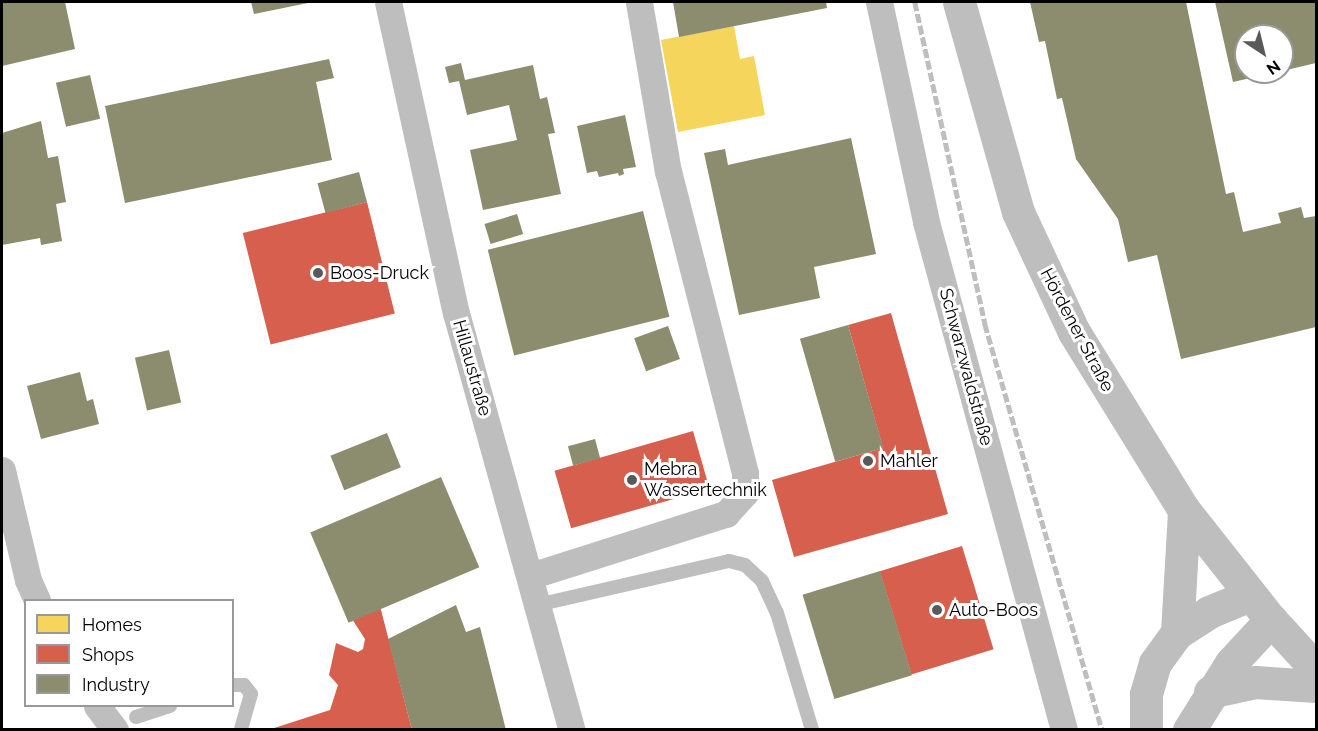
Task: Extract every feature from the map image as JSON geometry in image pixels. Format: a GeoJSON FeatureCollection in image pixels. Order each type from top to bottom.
{"type":"FeatureCollection","features":[{"type":"Feature","properties":{"kind":"main road","name":"Hördener Straße"},"geometry":{"type":"LineString","coordinates":[[959,2],[1018,212],[1074,332],[1184,510],[1250,595],[1317,669]]}},
{"type":"Feature","properties":{"kind":"main road"},"geometry":{"type":"LineString","coordinates":[[1177,633],[1184,510]]}},
{"type":"Feature","properties":{"kind":"main road"},"geometry":{"type":"LineString","coordinates":[[1146,729],[1146,694],[1155,663],[1177,633],[1209,612],[1250,595]]}},
{"type":"Feature","properties":{"kind":"main road"},"geometry":{"type":"LineString","coordinates":[[1189,729],[1210,692],[1231,663],[1271,620]]}},
{"type":"Feature","properties":{"kind":"main road"},"geometry":{"type":"LineString","coordinates":[[1210,692],[1255,682],[1317,686]]}},
{"type":"Feature","properties":{"kind":"street","name":"Hillaustraße"},"geometry":{"type":"LineString","coordinates":[[388,2],[456,313],[572,729]]}},
{"type":"Feature","properties":{"kind":"street"},"geometry":{"type":"LineString","coordinates":[[530,576],[726,514],[745,493],[745,473],[668,172],[639,2]]}},
{"type":"Feature","properties":{"kind":"street","name":"Schwarzwaldstraße"},"geometry":{"type":"LineString","coordinates":[[879,2],[926,222],[1064,729]]}},
{"type":"Feature","properties":{"kind":"street"},"geometry":{"type":"LineString","coordinates":[[2,470],[28,580],[37,599]]}},
{"type":"Feature","properties":{"kind":"street"},"geometry":{"type":"LineString","coordinates":[[100,707],[125,723]]}},
{"type":"Feature","properties":{"kind":"lane"},"geometry":{"type":"LineString","coordinates":[[537,605],[729,561],[745,565],[762,581],[777,614],[812,729]]}},
{"type":"Feature","properties":{"kind":"lane"},"geometry":{"type":"LineString","coordinates":[[234,686],[244,685],[250,694],[241,729]]}},
{"type":"Feature","properties":{"kind":"lane"},"geometry":{"type":"LineString","coordinates":[[125,723],[165,707]]}},
{"type":"Feature","properties":{"kind":"building: Homes"},"geometry":{"type":"Polygon","coordinates":[[[734,26],[740,59],[754,56],[765,115],[678,132],[661,40],[734,26]]]}},
{"type":"Feature","properties":{"kind":"building: Shops"},"geometry":{"type":"Polygon","coordinates":[[[367,202],[395,314],[271,345],[243,233],[367,202]]]}},
{"type":"Feature","properties":{"kind":"building: Shops"},"geometry":{"type":"Polygon","coordinates":[[[891,313],[948,514],[794,557],[772,480],[883,448],[848,325],[891,313]]]}},
{"type":"Feature","properties":{"kind":"building: Shops"},"geometry":{"type":"Polygon","coordinates":[[[693,431],[710,489],[571,528],[555,471],[693,431]]]}},
{"type":"Feature","properties":{"kind":"building: Shops"},"geometry":{"type":"Polygon","coordinates":[[[962,546],[994,649],[911,674],[880,571],[962,546]]]}},
{"type":"Feature","properties":{"kind":"building: Shops"},"geometry":{"type":"Polygon","coordinates":[[[380,606],[412,730],[268,730],[330,710],[338,685],[329,675],[336,643],[358,652],[363,649],[365,639],[352,619],[380,606]]]}},
{"type":"Feature","properties":{"kind":"building: Industry"},"geometry":{"type":"Polygon","coordinates":[[[2,2],[65,2],[75,49],[2,66],[2,2]]]}},
{"type":"Feature","properties":{"kind":"building: Industry"},"geometry":{"type":"Polygon","coordinates":[[[251,2],[308,2],[308,3],[254,14],[251,2]]]}},
{"type":"Feature","properties":{"kind":"building: Industry"},"geometry":{"type":"Polygon","coordinates":[[[673,2],[826,2],[827,8],[679,37],[673,2]]]}},
{"type":"Feature","properties":{"kind":"building: Industry"},"geometry":{"type":"Polygon","coordinates":[[[1030,2],[1186,2],[1226,194],[1234,192],[1243,232],[1281,223],[1278,213],[1301,207],[1304,218],[1316,216],[1316,327],[1181,359],[1157,255],[1128,262],[1118,219],[1076,159],[1062,98],[1057,99],[1045,41],[1039,42],[1030,2]]]}},
{"type":"Feature","properties":{"kind":"building: Industry"},"geometry":{"type":"Polygon","coordinates":[[[1215,2],[1316,2],[1316,63],[1294,68],[1294,24],[1234,24],[1233,82],[1215,2]]]}},
{"type":"Feature","properties":{"kind":"building: Industry"},"geometry":{"type":"Polygon","coordinates":[[[329,59],[334,78],[316,82],[332,160],[125,203],[105,106],[329,59]]]}},
{"type":"Feature","properties":{"kind":"building: Industry"},"geometry":{"type":"Polygon","coordinates":[[[461,63],[465,80],[533,65],[540,99],[547,97],[555,133],[548,134],[561,194],[483,210],[470,150],[517,140],[509,105],[467,115],[459,81],[449,83],[445,67],[461,63]]]}},
{"type":"Feature","properties":{"kind":"building: Industry"},"geometry":{"type":"Polygon","coordinates":[[[90,75],[100,119],[66,127],[56,83],[90,75]]]}},
{"type":"Feature","properties":{"kind":"building: Industry"},"geometry":{"type":"Polygon","coordinates":[[[625,115],[636,167],[623,169],[624,174],[619,176],[618,173],[599,177],[597,171],[587,173],[577,126],[625,115]]]}},
{"type":"Feature","properties":{"kind":"building: Industry"},"geometry":{"type":"Polygon","coordinates":[[[41,121],[48,158],[58,156],[66,202],[56,204],[62,241],[41,245],[40,238],[2,245],[2,133],[41,121]]]}},
{"type":"Feature","properties":{"kind":"building: Industry"},"geometry":{"type":"Polygon","coordinates":[[[851,138],[876,254],[814,267],[820,298],[739,315],[704,153],[725,149],[728,165],[851,138]]]}},
{"type":"Feature","properties":{"kind":"building: Industry"},"geometry":{"type":"Polygon","coordinates":[[[359,172],[367,202],[325,213],[317,183],[359,172]]]}},
{"type":"Feature","properties":{"kind":"building: Industry"},"geometry":{"type":"Polygon","coordinates":[[[643,211],[669,317],[514,355],[488,250],[643,211]]]}},
{"type":"Feature","properties":{"kind":"building: Industry"},"geometry":{"type":"Polygon","coordinates":[[[517,214],[523,234],[491,244],[484,224],[517,214]]]}},
{"type":"Feature","properties":{"kind":"building: Industry"},"geometry":{"type":"Polygon","coordinates":[[[848,325],[883,448],[835,462],[800,339],[848,325]]]}},
{"type":"Feature","properties":{"kind":"building: Industry"},"geometry":{"type":"Polygon","coordinates":[[[668,326],[680,359],[646,371],[634,338],[668,326]]]}},
{"type":"Feature","properties":{"kind":"building: Industry"},"geometry":{"type":"Polygon","coordinates":[[[169,350],[181,403],[147,410],[135,358],[169,350]]]}},
{"type":"Feature","properties":{"kind":"building: Industry"},"geometry":{"type":"Polygon","coordinates":[[[80,372],[87,401],[93,399],[99,424],[41,439],[27,386],[80,372]]]}},
{"type":"Feature","properties":{"kind":"building: Industry"},"geometry":{"type":"Polygon","coordinates":[[[387,433],[401,467],[344,490],[330,456],[387,433]]]}},
{"type":"Feature","properties":{"kind":"building: Industry"},"geometry":{"type":"Polygon","coordinates":[[[595,439],[600,458],[573,466],[568,446],[595,439]]]}},
{"type":"Feature","properties":{"kind":"building: Industry"},"geometry":{"type":"Polygon","coordinates":[[[441,477],[479,567],[349,623],[310,532],[441,477]]]}},
{"type":"Feature","properties":{"kind":"building: Industry"},"geometry":{"type":"Polygon","coordinates":[[[880,571],[912,675],[834,699],[803,595],[880,571]]]}},
{"type":"Feature","properties":{"kind":"building: Industry"},"geometry":{"type":"Polygon","coordinates":[[[456,605],[466,632],[480,627],[506,730],[412,730],[388,639],[456,605]]]}},
{"type":"Feature","properties":{"kind":"railway"},"geometry":{"type":"LineString","coordinates":[[915,2],[985,324],[1102,730]]}},
{"type":"Feature","properties":{"kind":"place","name":"Boos-Druck"},"geometry":{"type":"Point","coordinates":[318,273]}},
{"type":"Feature","properties":{"kind":"place","name":"Mahler"},"geometry":{"type":"Point","coordinates":[868,461]}},
{"type":"Feature","properties":{"kind":"place","name":"Mebra Wassertechnik"},"geometry":{"type":"Point","coordinates":[632,480]}},
{"type":"Feature","properties":{"kind":"place","name":"Auto-Boos"},"geometry":{"type":"Point","coordinates":[937,610]}}]}
